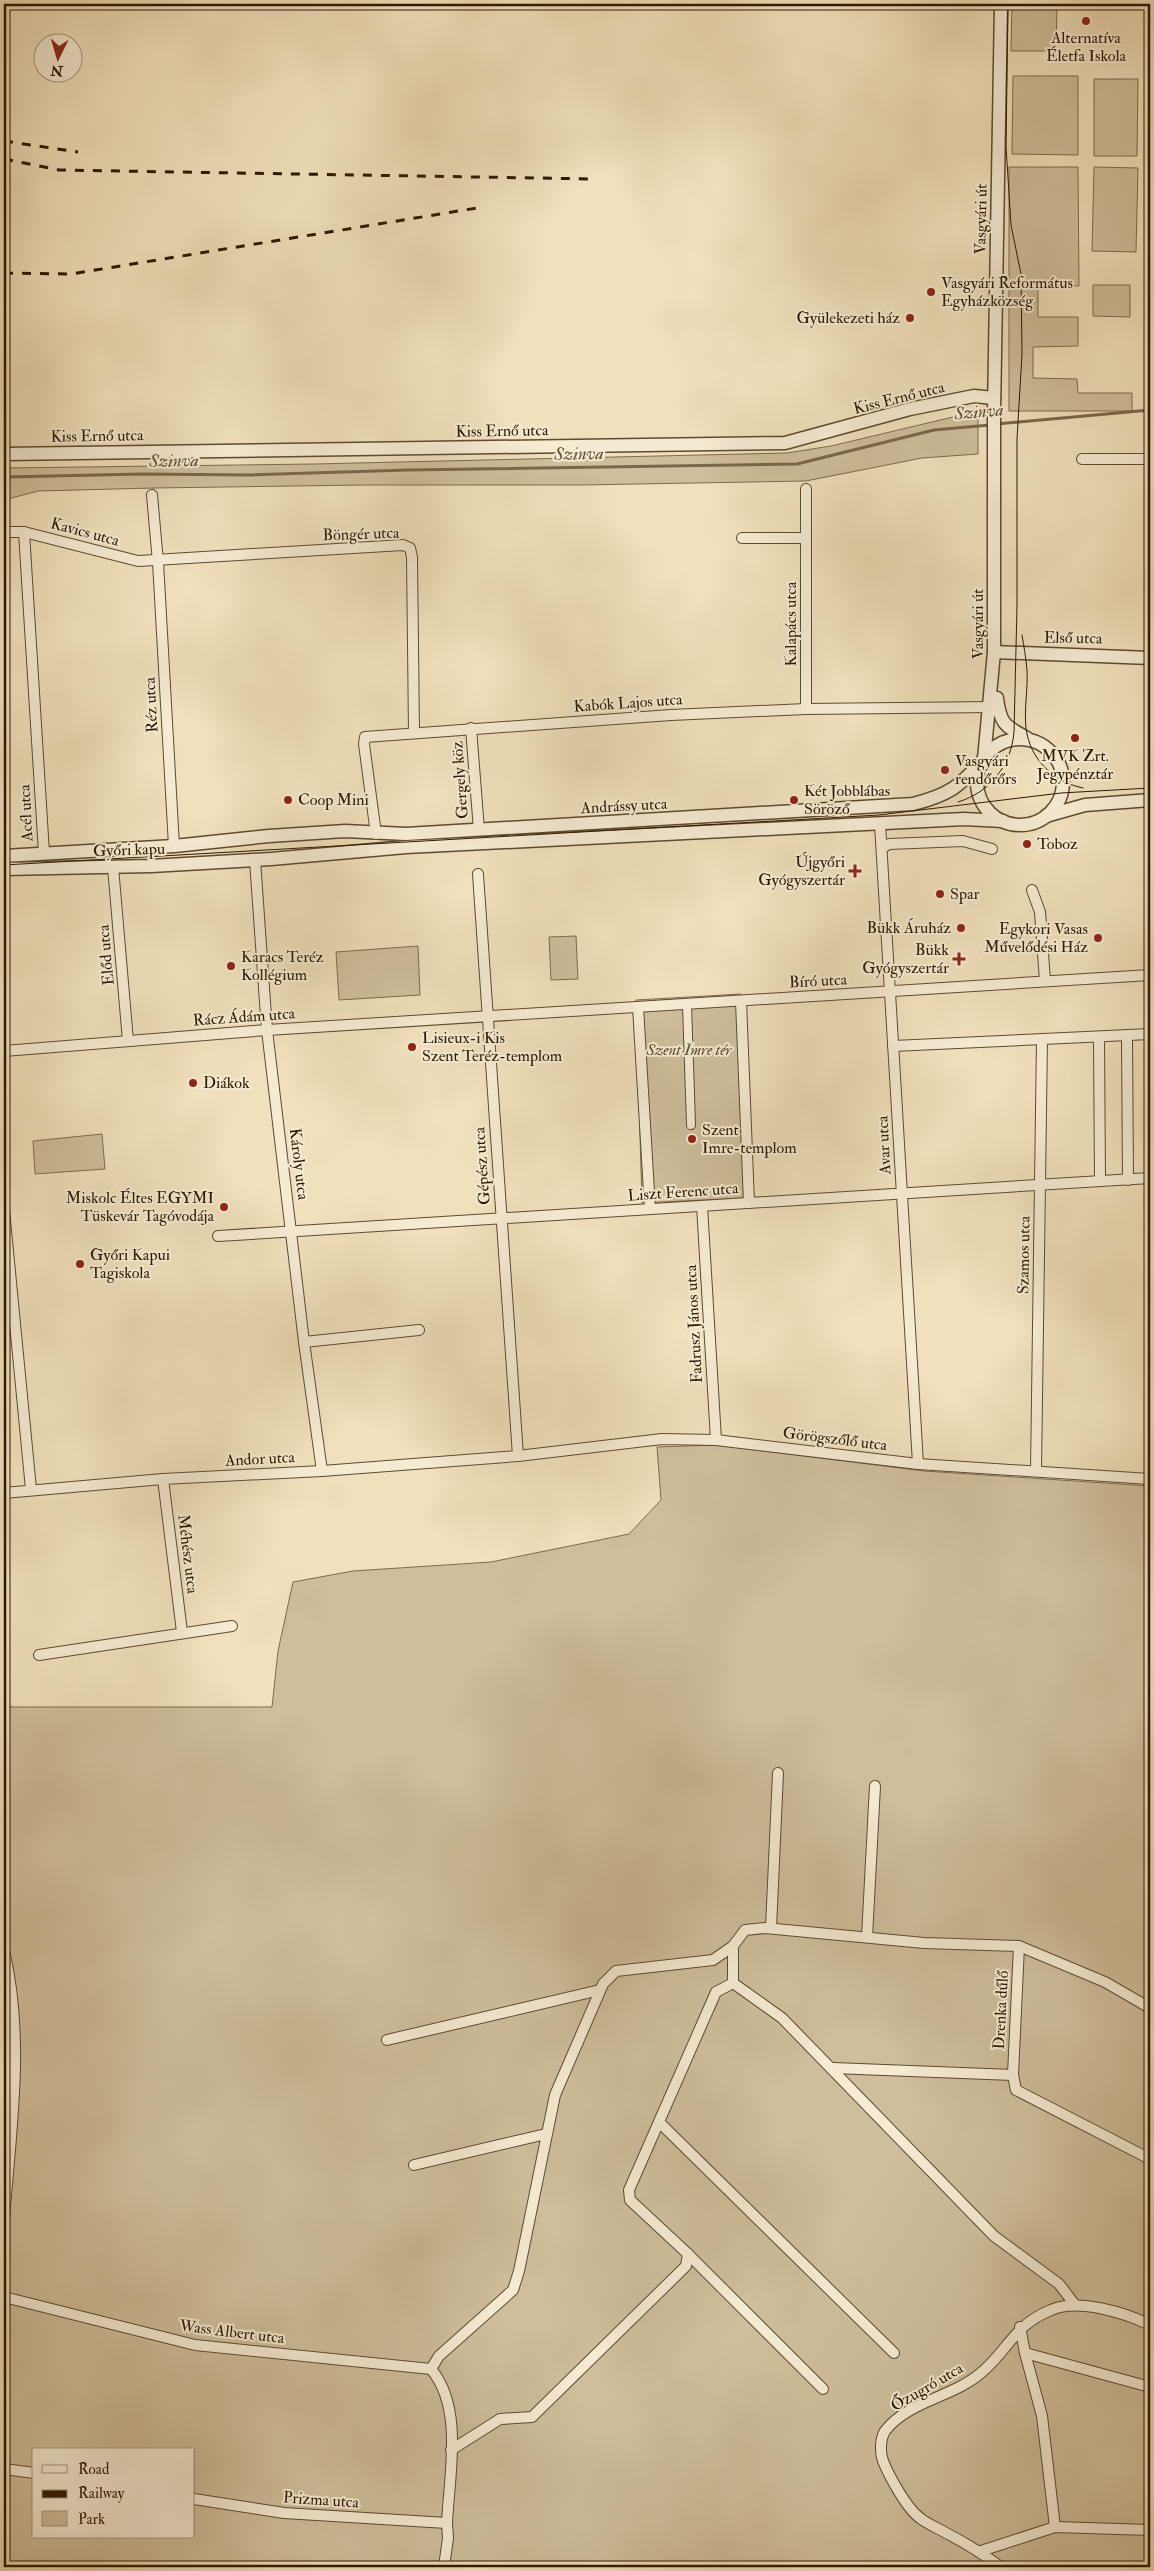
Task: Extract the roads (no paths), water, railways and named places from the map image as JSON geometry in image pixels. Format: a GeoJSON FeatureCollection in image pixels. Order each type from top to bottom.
{"type":"FeatureCollection","features":[{"type":"Feature","properties":{"kind":"street","name":"Vasgyári út"},"geometry":{"type":"LineString","coordinates":[[984,759],[994,675],[994,398],[1001,4]]}},
{"type":"Feature","properties":{"kind":"street","name":"Kiss Ernő utca"},"geometry":{"type":"LineString","coordinates":[[4,454],[785,443],[910,409],[974,396],[994,398]]}},
{"type":"Feature","properties":{"kind":"street"},"geometry":{"type":"LineString","coordinates":[[1082,459],[1150,459]]}},
{"type":"Feature","properties":{"kind":"street","name":"Kalapács utca"},"geometry":{"type":"LineString","coordinates":[[806,489],[806,709]]}},
{"type":"Feature","properties":{"kind":"street","name":"Réz utca"},"geometry":{"type":"LineString","coordinates":[[152,495],[158,562],[174,846]]}},
{"type":"Feature","properties":{"kind":"street","name":"Kavics utca"},"geometry":{"type":"LineString","coordinates":[[4,532],[24,532],[138,562],[158,562]]}},
{"type":"Feature","properties":{"kind":"street","name":"Acél utca"},"geometry":{"type":"LineString","coordinates":[[24,532],[44,853]]}},
{"type":"Feature","properties":{"kind":"street"},"geometry":{"type":"LineString","coordinates":[[742,538],[806,538]]}},
{"type":"Feature","properties":{"kind":"street","name":"Böngér utca"},"geometry":{"type":"LineString","coordinates":[[158,562],[403,545],[410,548],[414,733]]}},
{"type":"Feature","properties":{"kind":"street","name":"Első utca"},"geometry":{"type":"LineString","coordinates":[[994,652],[1150,658]]}},
{"type":"Feature","properties":{"kind":"street","name":"Vasgyári út"},"geometry":{"type":"LineString","coordinates":[[994,675],[1001,720],[1012,731],[1036,742]]}},
{"type":"Feature","properties":{"kind":"street","name":"Kabók Lajos utca"},"geometry":{"type":"LineString","coordinates":[[376,834],[364,744],[365,737],[471,728],[806,709],[991,706]]}},
{"type":"Feature","properties":{"kind":"street","name":"Gergely köz"},"geometry":{"type":"LineString","coordinates":[[471,728],[479,830]]}},
{"type":"Feature","properties":{"kind":"street"},"geometry":{"type":"LineString","coordinates":[[1046,816],[1055,808],[1062,793],[1063,775],[1055,757],[1048,749],[1036,742],[1022,739],[1006,742],[990,751],[984,759],[978,776],[979,793],[992,814],[1003,821],[1026,824],[1085,805],[1150,800]]}},
{"type":"Feature","properties":{"kind":"street","name":"Andrássy utca"},"geometry":{"type":"LineString","coordinates":[[250,838],[344,831],[376,834],[479,830],[913,804],[940,797],[956,787],[984,759]]}},
{"type":"Feature","properties":{"kind":"street","name":"Andrássy utca"},"geometry":{"type":"LineString","coordinates":[[255,860],[406,847],[881,827],[964,819],[1003,821]]}},
{"type":"Feature","properties":{"kind":"street","name":"Avar utca"},"geometry":{"type":"LineString","coordinates":[[881,827],[918,1464]]}},
{"type":"Feature","properties":{"kind":"street","name":"Győri kapu"},"geometry":{"type":"LineString","coordinates":[[4,856],[174,846],[250,838]]}},
{"type":"Feature","properties":{"kind":"street"},"geometry":{"type":"LineString","coordinates":[[882,848],[889,844],[963,841],[992,849]]}},
{"type":"Feature","properties":{"kind":"street","name":"Győri kapu"},"geometry":{"type":"LineString","coordinates":[[4,869],[255,860]]}},
{"type":"Feature","properties":{"kind":"street","name":"Károly utca"},"geometry":{"type":"LineString","coordinates":[[255,860],[268,1030],[293,1232],[304,1342],[322,1471]]}},
{"type":"Feature","properties":{"kind":"street","name":"Előd utca"},"geometry":{"type":"LineString","coordinates":[[113,866],[128,1041]]}},
{"type":"Feature","properties":{"kind":"street","name":"Gépész utca"},"geometry":{"type":"LineString","coordinates":[[478,874],[500,1219],[518,1456]]}},
{"type":"Feature","properties":{"kind":"street"},"geometry":{"type":"LineString","coordinates":[[1032,890],[1040,912],[1045,981]]}},
{"type":"Feature","properties":{"kind":"street","name":"Bíró utca"},"geometry":{"type":"LineString","coordinates":[[488,1016],[1150,976]]}},
{"type":"Feature","properties":{"kind":"street"},"geometry":{"type":"LineString","coordinates":[[741,1001],[749,1203]]}},
{"type":"Feature","properties":{"kind":"street"},"geometry":{"type":"LineString","coordinates":[[687,1004],[691,1125]]}},
{"type":"Feature","properties":{"kind":"street"},"geometry":{"type":"LineString","coordinates":[[638,1007],[650,1209]]}},
{"type":"Feature","properties":{"kind":"street","name":"Rácz Ádám utca"},"geometry":{"type":"LineString","coordinates":[[4,1051],[268,1030],[488,1016]]}},
{"type":"Feature","properties":{"kind":"street"},"geometry":{"type":"LineString","coordinates":[[893,1046],[1150,1034]]}},
{"type":"Feature","properties":{"kind":"street"},"geometry":{"type":"LineString","coordinates":[[1127,1036],[1128,1180]]}},
{"type":"Feature","properties":{"kind":"street"},"geometry":{"type":"LineString","coordinates":[[1099,1037],[1100,1181]]}},
{"type":"Feature","properties":{"kind":"street","name":"Szamos utca"},"geometry":{"type":"LineString","coordinates":[[1036,1471],[1042,1039]]}},
{"type":"Feature","properties":{"kind":"street","name":"Liszt Ferenc utca"},"geometry":{"type":"LineString","coordinates":[[218,1236],[1150,1178]]}},
{"type":"Feature","properties":{"kind":"street","name":"Fadrusz János utca"},"geometry":{"type":"LineString","coordinates":[[702,1206],[716,1440]]}},
{"type":"Feature","properties":{"kind":"street"},"geometry":{"type":"LineString","coordinates":[[4,1210],[31,1489]]}},
{"type":"Feature","properties":{"kind":"street"},"geometry":{"type":"LineString","coordinates":[[304,1342],[419,1330]]}},
{"type":"Feature","properties":{"kind":"street","name":"Görögszőlő utca"},"geometry":{"type":"LineString","coordinates":[[518,1456],[662,1439],[716,1440],[918,1464],[1150,1478]]}},
{"type":"Feature","properties":{"kind":"street","name":"Andor utca"},"geometry":{"type":"LineString","coordinates":[[4,1493],[31,1489],[163,1479],[322,1471],[518,1456]]}},
{"type":"Feature","properties":{"kind":"street","name":"Méhész utca"},"geometry":{"type":"LineString","coordinates":[[163,1479],[182,1632]]}},
{"type":"Feature","properties":{"kind":"street"},"geometry":{"type":"LineString","coordinates":[[39,1654],[232,1626]]}},
{"type":"Feature","properties":{"kind":"street"},"geometry":{"type":"LineString","coordinates":[[771,1928],[778,1773]]}},
{"type":"Feature","properties":{"kind":"street"},"geometry":{"type":"LineString","coordinates":[[868,1937],[875,1786]]}},
{"type":"Feature","properties":{"kind":"street"},"geometry":{"type":"LineString","coordinates":[[444,2567],[448,2538],[446,2524],[451,2450],[451,2416],[441,2380],[431,2368],[439,2356],[512,2290],[519,2271],[555,2096],[600,1990],[603,1984],[616,1971],[713,1960],[733,1946],[745,1930],[771,1928],[924,1943],[1019,1946],[1105,1982],[1150,2008]]}},
{"type":"Feature","properties":{"kind":"street"},"geometry":{"type":"LineString","coordinates":[[733,1946],[733,1982]]}},
{"type":"Feature","properties":{"kind":"street","name":"Drenka dűlő"},"geometry":{"type":"LineString","coordinates":[[1013,2075],[1019,1946]]}},
{"type":"Feature","properties":{"kind":"street"},"geometry":{"type":"LineString","coordinates":[[4,1951],[14,2047],[7,2132],[4,2218]]}},
{"type":"Feature","properties":{"kind":"street"},"geometry":{"type":"LineString","coordinates":[[733,1982],[782,2018],[833,2068],[994,2236],[1058,2284],[1075,2305]]}},
{"type":"Feature","properties":{"kind":"street"},"geometry":{"type":"LineString","coordinates":[[733,1982],[716,1992],[629,2190],[630,2200],[688,2254],[823,2389]]}},
{"type":"Feature","properties":{"kind":"street"},"geometry":{"type":"LineString","coordinates":[[386,2040],[600,1990]]}},
{"type":"Feature","properties":{"kind":"street"},"geometry":{"type":"LineString","coordinates":[[833,2068],[1013,2075],[1016,2090],[1150,2159]]}},
{"type":"Feature","properties":{"kind":"street"},"geometry":{"type":"LineString","coordinates":[[660,2123],[894,2353]]}},
{"type":"Feature","properties":{"kind":"street"},"geometry":{"type":"LineString","coordinates":[[414,2165],[546,2134]]}},
{"type":"Feature","properties":{"kind":"street"},"geometry":{"type":"LineString","coordinates":[[451,2450],[500,2419],[532,2417],[686,2266],[688,2254]]}},
{"type":"Feature","properties":{"kind":"street","name":"Wass Albert utca"},"geometry":{"type":"LineString","coordinates":[[4,2297],[195,2345],[431,2368]]}},
{"type":"Feature","properties":{"kind":"street","name":"Őzugró utca"},"geometry":{"type":"LineString","coordinates":[[1001,2567],[981,2551],[919,2518],[907,2504],[883,2460],[881,2444],[884,2432],[906,2413],[962,2385],[982,2372],[1020,2327],[1052,2309],[1075,2305],[1130,2315],[1150,2325]]}},
{"type":"Feature","properties":{"kind":"street"},"geometry":{"type":"LineString","coordinates":[[1020,2327],[1024,2352],[1042,2416],[1055,2527]]}},
{"type":"Feature","properties":{"kind":"street"},"geometry":{"type":"LineString","coordinates":[[1024,2352],[1150,2387]]}},
{"type":"Feature","properties":{"kind":"street"},"geometry":{"type":"LineString","coordinates":[[4,2469],[32,2473]]}},
{"type":"Feature","properties":{"kind":"street","name":"Prizma utca"},"geometry":{"type":"LineString","coordinates":[[195,2498],[284,2513],[446,2524]]}},
{"type":"Feature","properties":{"kind":"street"},"geometry":{"type":"LineString","coordinates":[[981,2551],[1055,2527],[1150,2530]]}},
{"type":"Feature","properties":{"kind":"waterway","name":"Szinva"},"geometry":{"type":"LineString","coordinates":[[997,424],[1150,410]]}},
{"type":"Feature","properties":{"kind":"waterway","name":"Szinva"},"geometry":{"type":"LineString","coordinates":[[4,477],[143,474],[250,475],[408,470],[797,464],[934,430],[990,425]]}},
{"type":"Feature","properties":{"kind":"tram line"},"geometry":{"type":"LineString","coordinates":[[958,802],[980,791],[997,776],[1009,755],[1014,732],[1017,606],[1017,439],[1022,354],[1021,274],[1011,225],[1006,146],[1008,4]]}},
{"type":"Feature","properties":{"kind":"tram line"},"geometry":{"type":"LineString","coordinates":[[1022,635],[1027,670],[1025,714],[1028,740],[1038,759],[1053,775],[1062,781],[1083,788]]}},
{"type":"Feature","properties":{"kind":"tram line"},"geometry":{"type":"LineString","coordinates":[[4,865],[879,815],[1061,793],[1150,788]]}},
{"type":"Feature","properties":{"kind":"railway"},"geometry":{"type":"LineString","coordinates":[[4,141],[78,152]]}},
{"type":"Feature","properties":{"kind":"railway"},"geometry":{"type":"LineString","coordinates":[[4,159],[59,170],[595,179]]}},
{"type":"Feature","properties":{"kind":"railway"},"geometry":{"type":"LineString","coordinates":[[4,273],[71,274],[483,207]]}},
{"type":"Feature","properties":{"kind":"place","name":"Alternatíva Életfa Iskola"},"geometry":{"type":"Point","coordinates":[1086,21]}},
{"type":"Feature","properties":{"kind":"place","name":"Vasgyári Református Egyházközség"},"geometry":{"type":"Point","coordinates":[931,292]}},
{"type":"Feature","properties":{"kind":"place","name":"Gyülekezeti ház"},"geometry":{"type":"Point","coordinates":[910,318]}},
{"type":"Feature","properties":{"kind":"place","name":"MVK Zrt. Jegypénztár"},"geometry":{"type":"Point","coordinates":[1075,738]}},
{"type":"Feature","properties":{"kind":"place","name":"Vasgyári rendőrőrs"},"geometry":{"type":"Point","coordinates":[945,770]}},
{"type":"Feature","properties":{"kind":"place","name":"Coop Mini"},"geometry":{"type":"Point","coordinates":[288,800]}},
{"type":"Feature","properties":{"kind":"place","name":"Két Jobblábas Söröző"},"geometry":{"type":"Point","coordinates":[794,800]}},
{"type":"Feature","properties":{"kind":"place","name":"Toboz"},"geometry":{"type":"Point","coordinates":[1027,844]}},
{"type":"Feature","properties":{"kind":"place","name":"Újgyőri Gyógyszertár"},"geometry":{"type":"Point","coordinates":[855,871]}},
{"type":"Feature","properties":{"kind":"place","name":"Spar"},"geometry":{"type":"Point","coordinates":[940,894]}},
{"type":"Feature","properties":{"kind":"place","name":"Bükk Áruház"},"geometry":{"type":"Point","coordinates":[961,928]}},
{"type":"Feature","properties":{"kind":"place","name":"Egykori Vasas Művelődési Ház"},"geometry":{"type":"Point","coordinates":[1098,938]}},
{"type":"Feature","properties":{"kind":"place","name":"Bükk Gyógyszertár"},"geometry":{"type":"Point","coordinates":[959,959]}},
{"type":"Feature","properties":{"kind":"place","name":"Karacs Teréz Kollégium"},"geometry":{"type":"Point","coordinates":[231,966]}},
{"type":"Feature","properties":{"kind":"place","name":"Lisieux-i Kis Szent Teréz-templom"},"geometry":{"type":"Point","coordinates":[412,1047]}},
{"type":"Feature","properties":{"kind":"place","name":"Diákok"},"geometry":{"type":"Point","coordinates":[193,1083]}},
{"type":"Feature","properties":{"kind":"place","name":"Szent Imre-templom"},"geometry":{"type":"Point","coordinates":[692,1139]}},
{"type":"Feature","properties":{"kind":"place","name":"Miskolc Éltes EGYMI Tüskevár Tagóvodája"},"geometry":{"type":"Point","coordinates":[224,1207]}},
{"type":"Feature","properties":{"kind":"place","name":"Győri Kapui Tagiskola"},"geometry":{"type":"Point","coordinates":[80,1264]}},
{"type":"Feature","properties":{"kind":"park label","name":"Szent Imre tér"},"geometry":{"type":"Point","coordinates":[689,1050]}}]}
